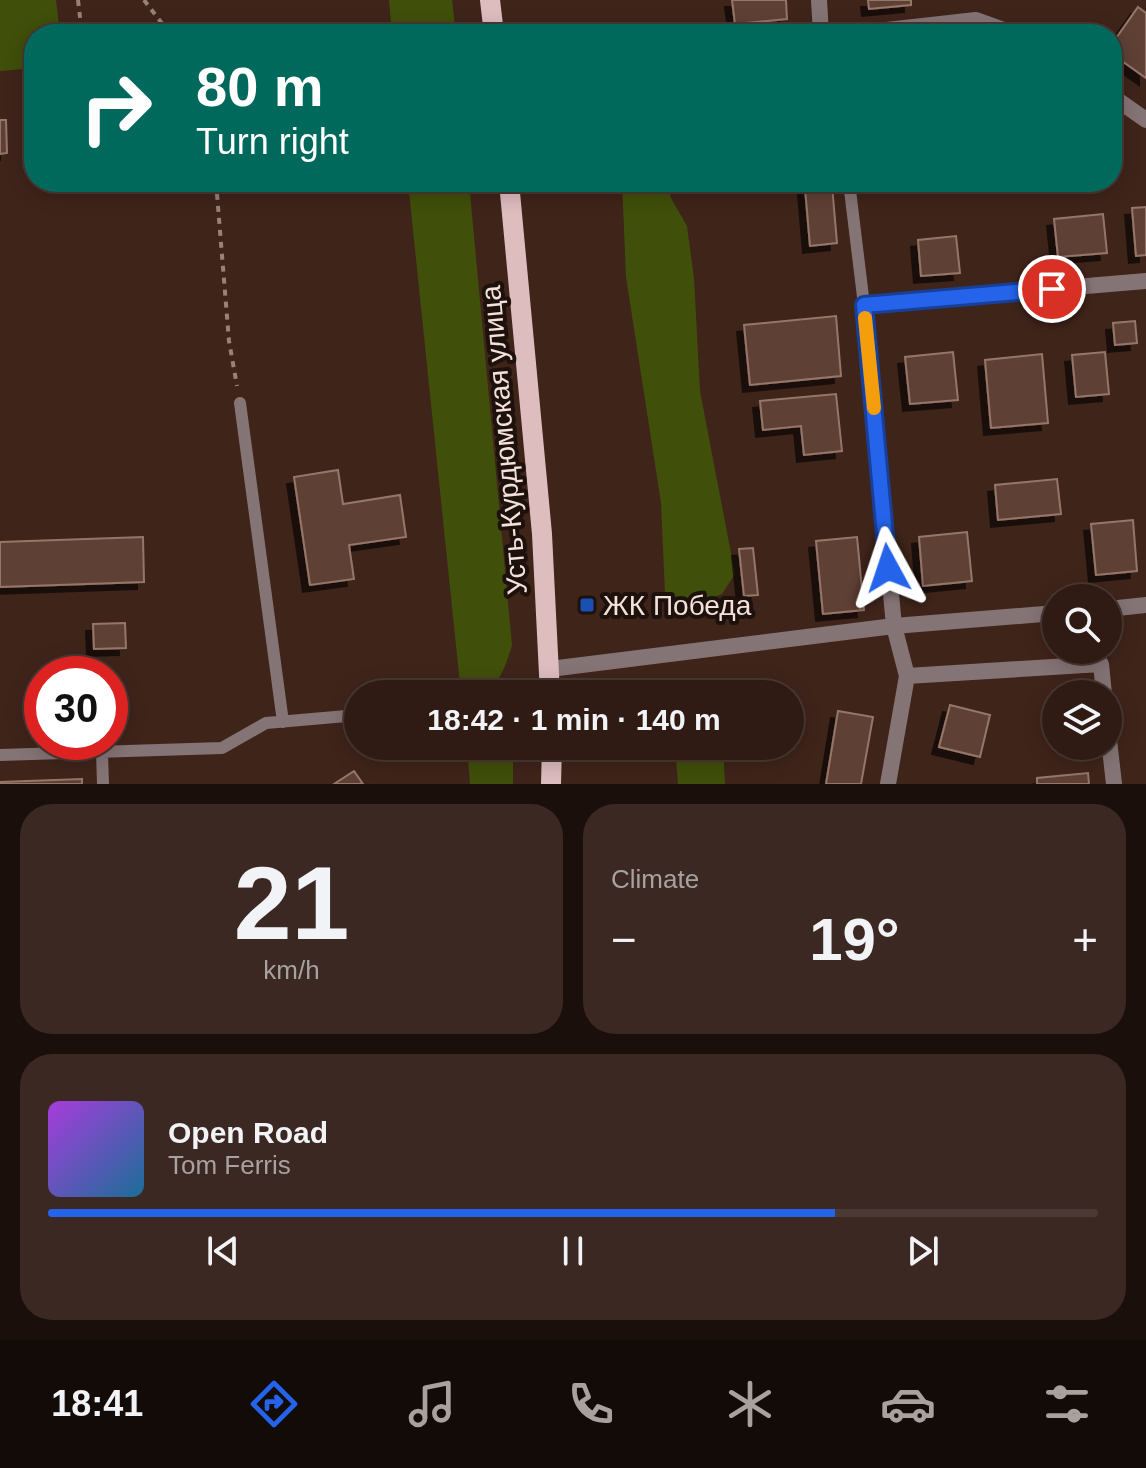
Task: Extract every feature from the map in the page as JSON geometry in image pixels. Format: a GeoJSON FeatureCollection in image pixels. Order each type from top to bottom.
{"type":"FeatureCollection","features":[{"type":"Feature","properties":{"kind":"main road"},"geometry":{"type":"LineString","coordinates":[[490,0],[493,24]]}},
{"type":"Feature","properties":{"kind":"main road","name":"Усть-Курдюмская улица"},"geometry":{"type":"LineString","coordinates":[[510,192],[542,534],[550,680]]}},
{"type":"Feature","properties":{"kind":"main road"},"geometry":{"type":"LineString","coordinates":[[551,784],[552,760]]}},
{"type":"Feature","properties":{"kind":"street"},"geometry":{"type":"LineString","coordinates":[[819,0],[820,24]]}},
{"type":"Feature","properties":{"kind":"street"},"geometry":{"type":"LineString","coordinates":[[940,24],[976,20],[987,24]]}},
{"type":"Feature","properties":{"kind":"street"},"geometry":{"type":"LineString","coordinates":[[1122,103],[1146,120]]}},
{"type":"Feature","properties":{"kind":"street"},"geometry":{"type":"LineString","coordinates":[[888,784],[907,676],[894,626],[864,305],[1146,281]]}},
{"type":"Feature","properties":{"kind":"street"},"geometry":{"type":"LineString","coordinates":[[1122,608],[1146,605]]}},
{"type":"Feature","properties":{"kind":"street"},"geometry":{"type":"LineString","coordinates":[[550,669],[894,626],[1042,614]]}},
{"type":"Feature","properties":{"kind":"street"},"geometry":{"type":"LineString","coordinates":[[907,676],[1042,663]]}},
{"type":"Feature","properties":{"kind":"street"},"geometry":{"type":"LineString","coordinates":[[1111,760],[1114,784]]}},
{"type":"Feature","properties":{"kind":"lane"},"geometry":{"type":"LineString","coordinates":[[850,192],[864,305]]}},
{"type":"Feature","properties":{"kind":"lane"},"geometry":{"type":"LineString","coordinates":[[240,403],[283,722]]}},
{"type":"Feature","properties":{"kind":"lane"},"geometry":{"type":"LineString","coordinates":[[128,751],[222,748],[266,723],[344,716]]}},
{"type":"Feature","properties":{"kind":"lane"},"geometry":{"type":"LineString","coordinates":[[0,755],[24,754]]}},
{"type":"Feature","properties":{"kind":"lane"},"geometry":{"type":"LineString","coordinates":[[102,760],[103,784]]}},
{"type":"Feature","properties":{"kind":"path"},"geometry":{"type":"LineString","coordinates":[[78,0],[81,24]]}},
{"type":"Feature","properties":{"kind":"path"},"geometry":{"type":"LineString","coordinates":[[144,0],[162,24]]}},
{"type":"Feature","properties":{"kind":"path"},"geometry":{"type":"LineString","coordinates":[[217,192],[229,341],[240,403]]}},
{"type":"Feature","properties":{"kind":"green space"},"geometry":{"type":"Polygon","coordinates":[[[0,0],[56,0],[59,24],[24,24],[24,69],[0,71],[0,0]]]}},
{"type":"Feature","properties":{"kind":"green space"},"geometry":{"type":"Polygon","coordinates":[[[389,0],[452,0],[455,24],[391,24],[389,0]]]}},
{"type":"Feature","properties":{"kind":"green space"},"geometry":{"type":"Polygon","coordinates":[[[409,192],[470,192],[512,645],[498,680],[460,680],[409,192]]]}},
{"type":"Feature","properties":{"kind":"green space"},"geometry":{"type":"Polygon","coordinates":[[[622,192],[670,192],[687,226],[694,278],[700,391],[735,574],[722,594],[685,608],[665,594],[661,503],[626,277],[622,192]]]}},
{"type":"Feature","properties":{"kind":"green space"},"geometry":{"type":"Polygon","coordinates":[[[468,760],[513,760],[513,784],[470,784],[468,760]]]}},
{"type":"Feature","properties":{"kind":"green space"},"geometry":{"type":"Polygon","coordinates":[[[676,760],[724,760],[725,784],[678,784],[676,760]]]}},
{"type":"Feature","properties":{"kind":"building"},"geometry":{"type":"Polygon","coordinates":[[[732,0],[786,0],[787,19],[735,24],[732,0]]]}},
{"type":"Feature","properties":{"kind":"building"},"geometry":{"type":"Polygon","coordinates":[[[868,0],[911,0],[911,5],[869,9],[868,0]]]}},
{"type":"Feature","properties":{"kind":"building"},"geometry":{"type":"Polygon","coordinates":[[[1138,7],[1146,13],[1146,78],[1122,61],[1122,30],[1138,7]]]}},
{"type":"Feature","properties":{"kind":"building"},"geometry":{"type":"Polygon","coordinates":[[[0,120],[6,120],[7,153],[0,154],[0,120]]]}},
{"type":"Feature","properties":{"kind":"building"},"geometry":{"type":"Polygon","coordinates":[[[805,192],[833,192],[837,243],[810,246],[805,192]]]}},
{"type":"Feature","properties":{"kind":"building"},"geometry":{"type":"Polygon","coordinates":[[[1146,207],[1146,255],[1136,256],[1132,208],[1146,207]]]}},
{"type":"Feature","properties":{"kind":"building"},"geometry":{"type":"Polygon","coordinates":[[[1103,214],[1107,253],[1058,257],[1054,219],[1103,214]]]}},
{"type":"Feature","properties":{"kind":"building"},"geometry":{"type":"Polygon","coordinates":[[[956,236],[960,273],[921,276],[918,240],[956,236]]]}},
{"type":"Feature","properties":{"kind":"building"},"geometry":{"type":"Polygon","coordinates":[[[836,316],[841,376],[750,385],[744,325],[836,316]]]}},
{"type":"Feature","properties":{"kind":"building"},"geometry":{"type":"Polygon","coordinates":[[[1135,321],[1137,343],[1115,345],[1113,323],[1135,321]]]}},
{"type":"Feature","properties":{"kind":"building"},"geometry":{"type":"Polygon","coordinates":[[[953,352],[958,400],[910,404],[905,357],[953,352]]]}},
{"type":"Feature","properties":{"kind":"building"},"geometry":{"type":"Polygon","coordinates":[[[1105,352],[1109,394],[1076,397],[1072,355],[1105,352]]]}},
{"type":"Feature","properties":{"kind":"building"},"geometry":{"type":"Polygon","coordinates":[[[1042,354],[1048,423],[991,428],[985,360],[1042,354]]]}},
{"type":"Feature","properties":{"kind":"building"},"geometry":{"type":"Polygon","coordinates":[[[836,394],[842,451],[804,455],[801,426],[763,430],[760,401],[836,394]]]}},
{"type":"Feature","properties":{"kind":"building"},"geometry":{"type":"Polygon","coordinates":[[[338,470],[343,504],[400,495],[406,537],[349,545],[354,579],[310,585],[294,477],[338,470]]]}},
{"type":"Feature","properties":{"kind":"building"},"geometry":{"type":"Polygon","coordinates":[[[1057,479],[1061,514],[998,520],[995,485],[1057,479]]]}},
{"type":"Feature","properties":{"kind":"building"},"geometry":{"type":"Polygon","coordinates":[[[1133,520],[1137,571],[1096,575],[1091,524],[1133,520]]]}},
{"type":"Feature","properties":{"kind":"building"},"geometry":{"type":"Polygon","coordinates":[[[967,532],[972,581],[923,586],[919,537],[967,532]]]}},
{"type":"Feature","properties":{"kind":"building"},"geometry":{"type":"Polygon","coordinates":[[[143,537],[144,582],[0,587],[0,542],[143,537]]]}},
{"type":"Feature","properties":{"kind":"building"},"geometry":{"type":"Polygon","coordinates":[[[857,537],[864,610],[823,614],[816,541],[857,537]]]}},
{"type":"Feature","properties":{"kind":"building"},"geometry":{"type":"Polygon","coordinates":[[[753,548],[758,595],[744,596],[739,549],[753,548]]]}},
{"type":"Feature","properties":{"kind":"building"},"geometry":{"type":"Polygon","coordinates":[[[125,623],[126,648],[94,649],[93,624],[125,623]]]}},
{"type":"Feature","properties":{"kind":"building"},"geometry":{"type":"Polygon","coordinates":[[[950,705],[990,715],[980,757],[939,747],[950,705]]]}},
{"type":"Feature","properties":{"kind":"building"},"geometry":{"type":"Polygon","coordinates":[[[838,711],[873,717],[861,784],[826,784],[838,711]]]}},
{"type":"Feature","properties":{"kind":"building"},"geometry":{"type":"Polygon","coordinates":[[[354,771],[363,784],[334,784],[354,771]]]}},
{"type":"Feature","properties":{"kind":"building"},"geometry":{"type":"Polygon","coordinates":[[[1088,773],[1089,784],[1037,784],[1037,778],[1088,773]]]}},
{"type":"Feature","properties":{"kind":"building"},"geometry":{"type":"Polygon","coordinates":[[[82,779],[82,784],[0,784],[0,782],[82,779]]]}},
{"type":"Feature","properties":{"kind":"slow traffic"},"geometry":{"type":"LineString","coordinates":[[865,318],[874,408]]}},
{"type":"Feature","properties":{"kind":"place","name":"ЖК Победа"},"geometry":{"type":"Point","coordinates":[587,605]}},
{"type":"Feature","properties":{"kind":"route"},"geometry":{"type":"LineString","coordinates":[[888,568],[864,305],[1052,289]]}}]}
